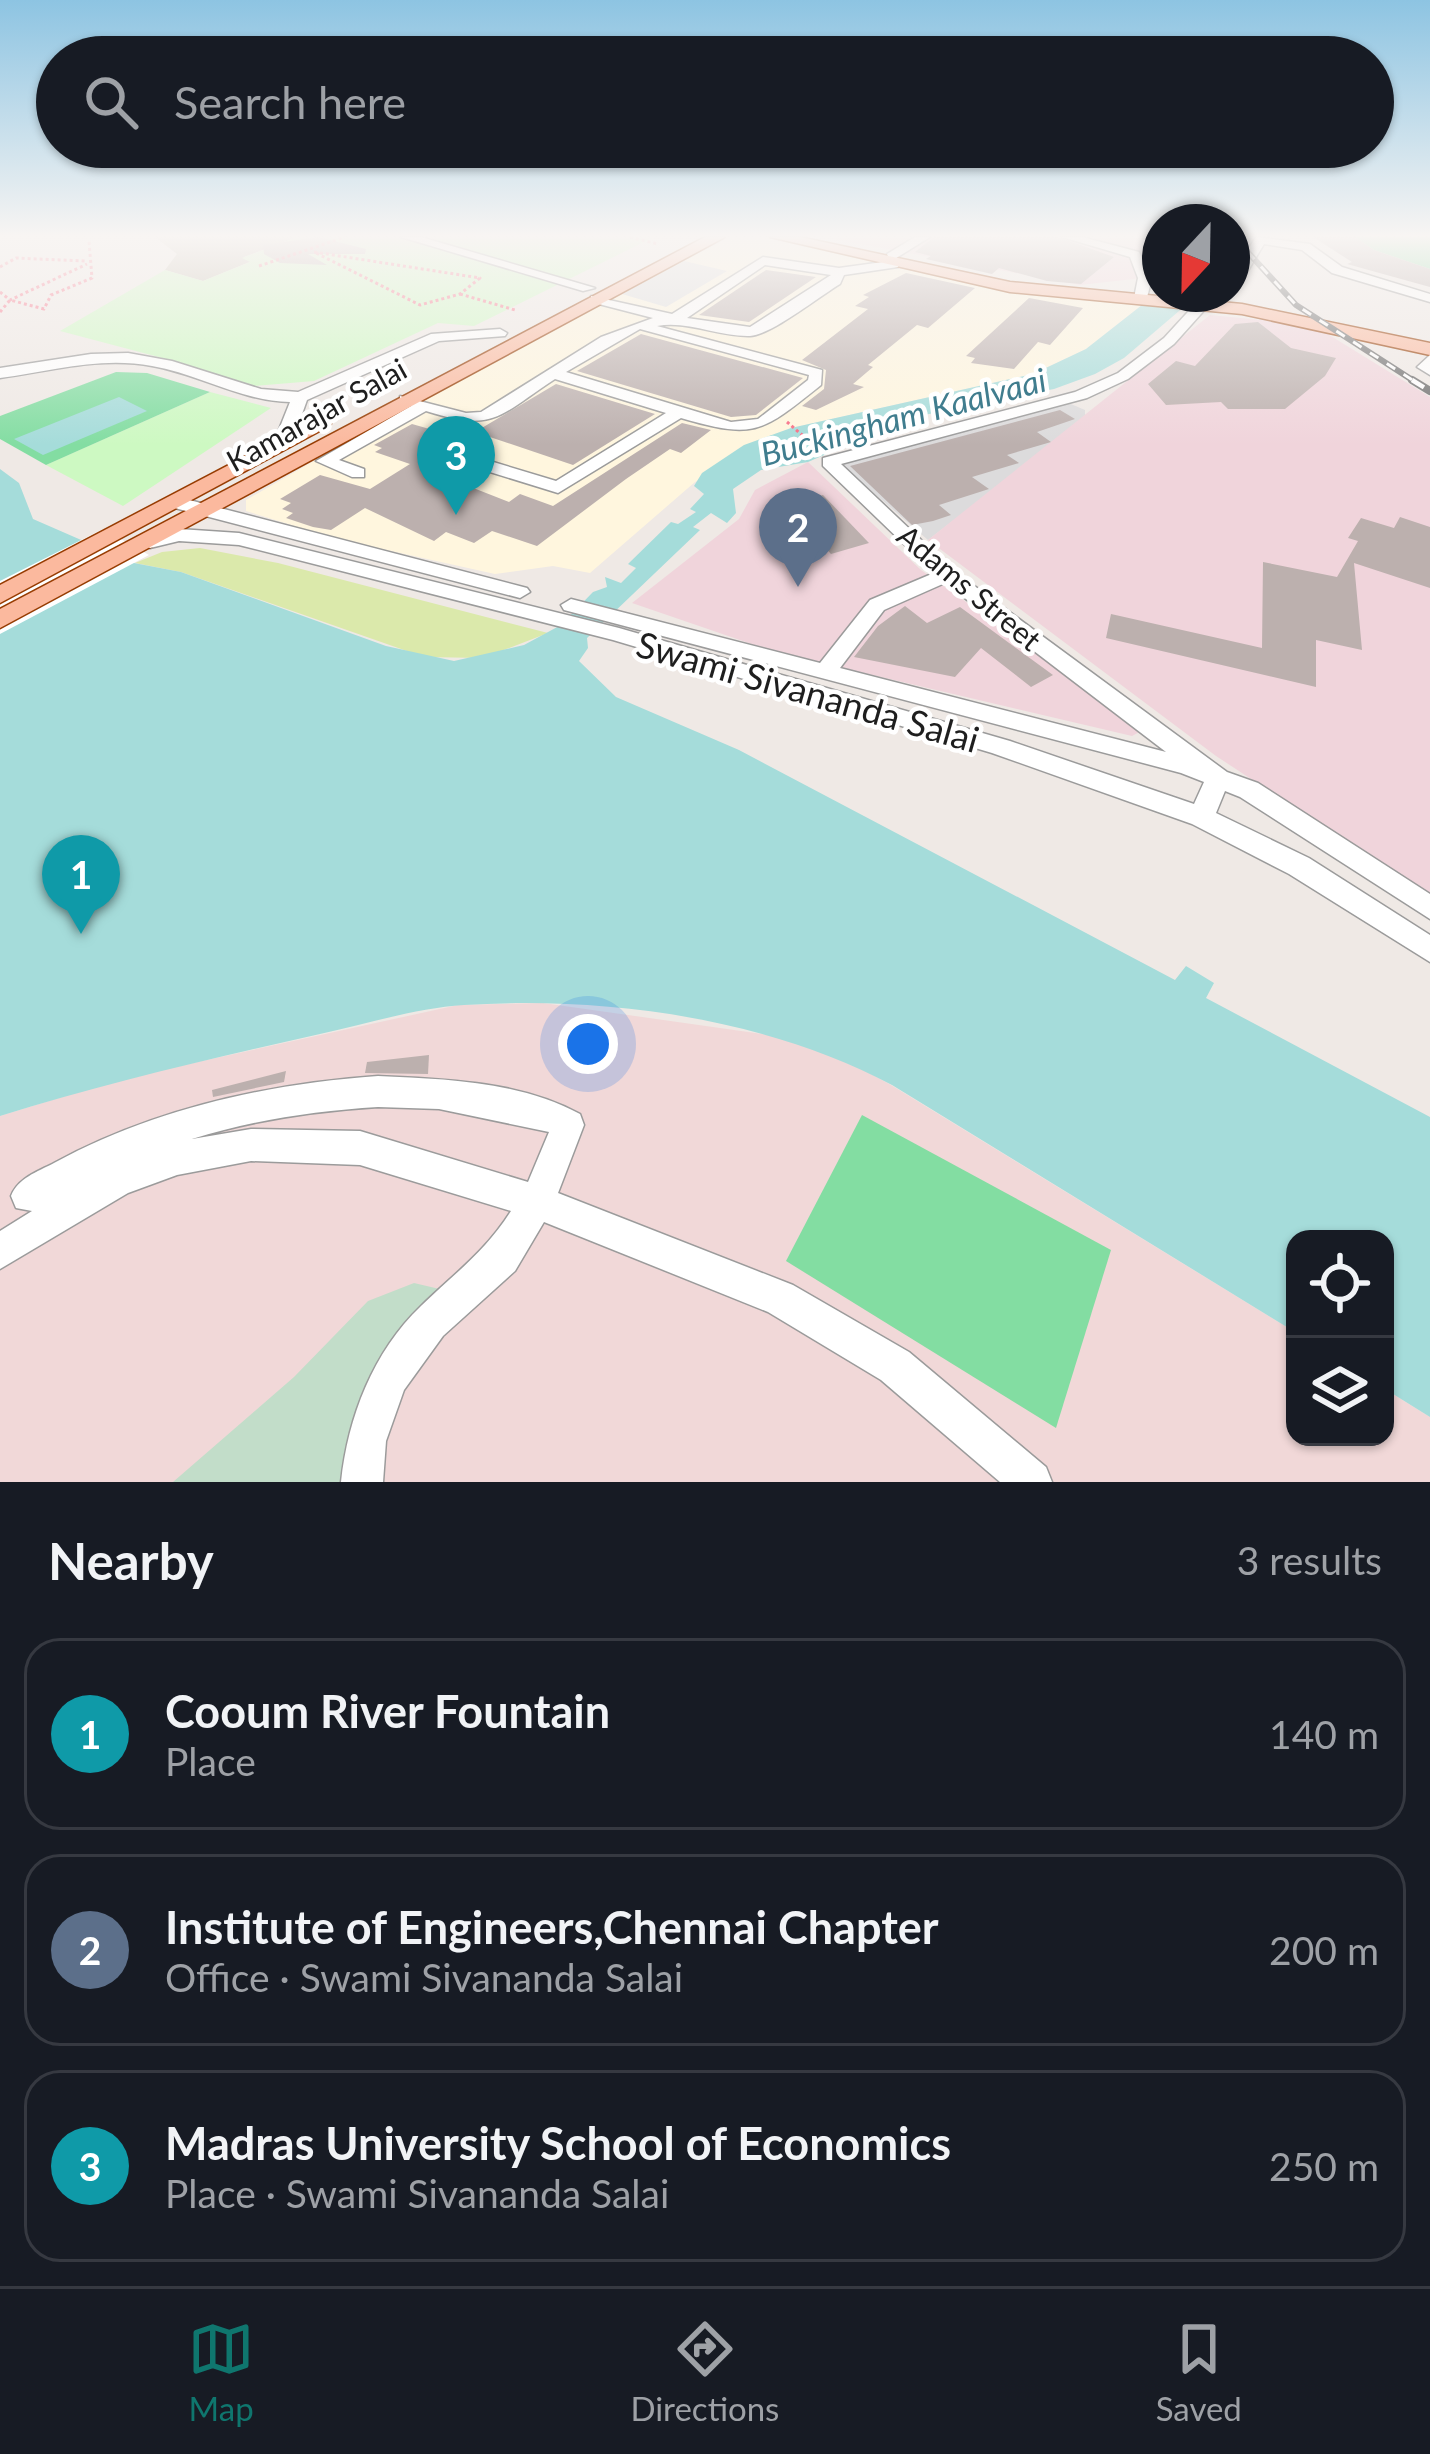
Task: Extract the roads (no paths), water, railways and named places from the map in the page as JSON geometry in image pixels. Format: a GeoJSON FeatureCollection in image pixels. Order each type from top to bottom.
{"type":"FeatureCollection","features":[{"type":"Feature","properties":{"kind":"main road","name":"Kamarajar Salai"},"geometry":{"type":"LineString","coordinates":[[134,542],[174,502],[283,442],[563,306]]}},
{"type":"Feature","properties":{"kind":"main road","name":"Kamarajar Salai"},"geometry":{"type":"LineString","coordinates":[[134,542],[415,402],[572,306]]}},
{"type":"Feature","properties":{"kind":"main road"},"geometry":{"type":"LineString","coordinates":[[1260,306],[1430,345]]}},
{"type":"Feature","properties":{"kind":"main road"},"geometry":{"type":"LineString","coordinates":[[0,595],[134,542]]}},
{"type":"Feature","properties":{"kind":"main road"},"geometry":{"type":"LineString","coordinates":[[0,620],[134,542]]}},
{"type":"Feature","properties":{"kind":"street"},"geometry":{"type":"LineString","coordinates":[[638,306],[736,333],[753,332],[795,306]]}},
{"type":"Feature","properties":{"kind":"street"},"geometry":{"type":"LineString","coordinates":[[358,472],[325,461],[415,402],[464,418],[485,417],[638,325],[679,317],[695,306]]}},
{"type":"Feature","properties":{"kind":"street","name":"Adams Street"},"geometry":{"type":"LineString","coordinates":[[1203,312],[1124,376],[1081,395],[830,462],[947,575],[1218,778]]}},
{"type":"Feature","properties":{"kind":"street"},"geometry":{"type":"LineString","coordinates":[[555,374],[730,427],[763,422],[815,382],[817,373],[638,325]]}},
{"type":"Feature","properties":{"kind":"street"},"geometry":{"type":"LineString","coordinates":[[0,373],[88,356],[149,360],[274,398],[300,398],[387,354],[436,337],[500,333]]}},
{"type":"Feature","properties":{"kind":"street"},"geometry":{"type":"LineString","coordinates":[[1430,360],[1425,367],[1430,370]]}},
{"type":"Feature","properties":{"kind":"street"},"geometry":{"type":"LineString","coordinates":[[283,442],[300,398]]}},
{"type":"Feature","properties":{"kind":"street"},"geometry":{"type":"LineString","coordinates":[[457,456],[558,488],[679,412]]}},
{"type":"Feature","properties":{"kind":"street","name":"Swami Sivananda Salai"},"geometry":{"type":"LineString","coordinates":[[174,502],[624,628],[1001,747],[1202,817],[1299,866],[1430,950]]}},
{"type":"Feature","properties":{"kind":"street","name":"Swami Sivananda Salai"},"geometry":{"type":"LineString","coordinates":[[134,542],[179,536],[239,539],[561,611]]}},
{"type":"Feature","properties":{"kind":"street"},"geometry":{"type":"LineString","coordinates":[[825,672],[877,605],[947,575]]}},
{"type":"Feature","properties":{"kind":"street","name":"Swami Sivananda Salai"},"geometry":{"type":"LineString","coordinates":[[624,628],[825,672],[1218,778],[1249,790],[1430,908]]}},
{"type":"Feature","properties":{"kind":"street"},"geometry":{"type":"LineString","coordinates":[[1202,817],[1218,778]]}},
{"type":"Feature","properties":{"kind":"street"},"geometry":{"type":"LineString","coordinates":[[28,1196],[110,1156],[248,1108],[356,1092],[426,1089],[568,1125],[537,1202],[502,1258],[430,1323],[398,1363],[366,1441],[362,1482]]}},
{"type":"Feature","properties":{"kind":"street"},"geometry":{"type":"LineString","coordinates":[[0,1251],[118,1180],[177,1158],[251,1145],[360,1148],[537,1202],[738,1279],[841,1330],[895,1366],[1031,1482]]}},
{"type":"Feature","properties":{"kind":"water","name":"Buckingham Kaalvaai"},"geometry":{"type":"Polygon","coordinates":[[[1141,306],[1142,312],[1178,312],[1124,358],[1095,374],[1054,389],[909,418],[808,462],[761,470],[733,489],[736,513],[727,523],[711,513],[693,527],[700,530],[587,638],[588,648],[579,661],[616,697],[739,750],[1175,980],[1186,966],[1214,983],[1206,998],[1430,1117],[1430,1417],[1394,1395],[1394,1230],[1286,1230],[1286,1326],[892,1085],[792,1043],[739,1028],[573,1004],[446,1007],[199,1062],[0,1116],[0,469],[19,483],[33,519],[134,563],[181,572],[386,646],[454,661],[524,645],[561,625],[593,592],[607,587],[605,577],[621,583],[636,568],[628,564],[671,522],[678,524],[696,512],[690,509],[704,494],[694,486],[702,473],[744,445],[791,428],[1033,374],[1086,349],[1141,306]]]}},
{"type":"Feature","properties":{"kind":"water"},"geometry":{"type":"Polygon","coordinates":[[[119,397],[147,411],[43,455],[14,439],[119,397]]]}},
{"type":"Feature","properties":{"kind":"railway"},"geometry":{"type":"LineString","coordinates":[[1298,306],[1417,383]]}},
{"type":"Feature","properties":{"kind":"railway"},"geometry":{"type":"LineString","coordinates":[[1412,380],[1430,391]]}},
{"type":"Feature","properties":{"kind":"place","name":"Madras University School of Economics"},"geometry":{"type":"Point","coordinates":[456,515]}},
{"type":"Feature","properties":{"kind":"place","name":"Institute of Engineers,Chennai Chapter"},"geometry":{"type":"Point","coordinates":[798,587]}},
{"type":"Feature","properties":{"kind":"place","name":"Cooum River Fountain"},"geometry":{"type":"Point","coordinates":[81,934]}}]}
